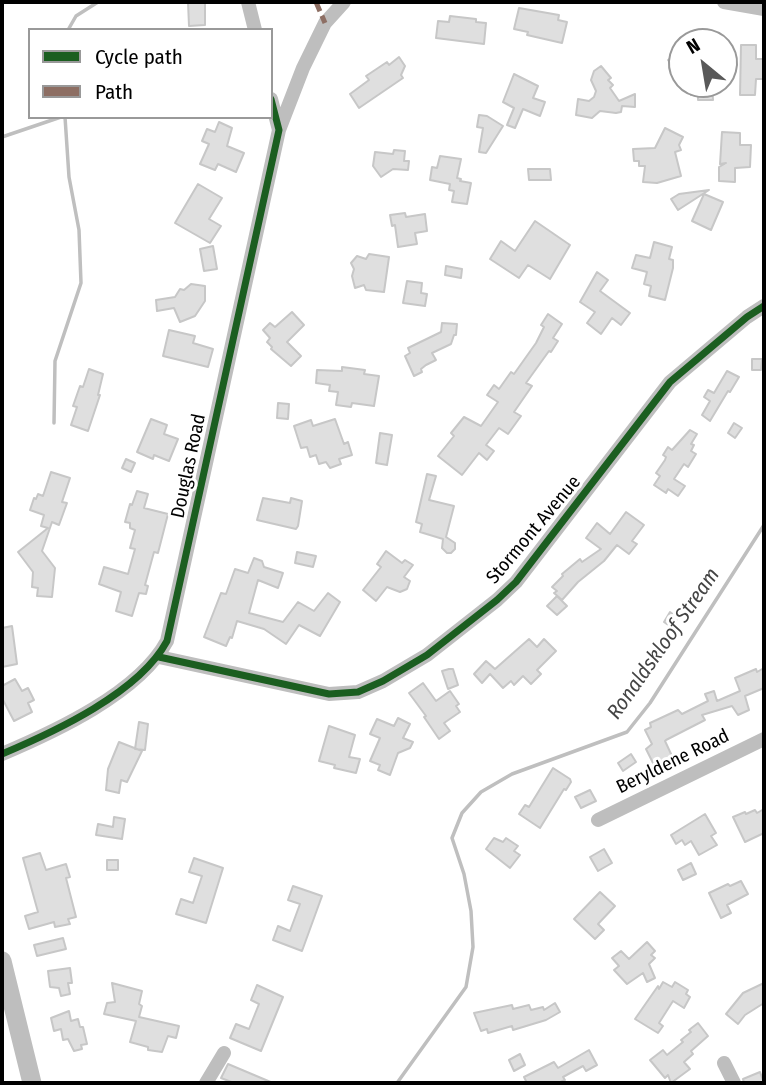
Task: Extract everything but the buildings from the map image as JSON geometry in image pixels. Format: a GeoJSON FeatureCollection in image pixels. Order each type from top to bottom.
{"type":"FeatureCollection","features":[{"type":"Feature","properties":{"kind":"main road"},"geometry":{"type":"LineString","coordinates":[[2,961],[32,1083]]}},
{"type":"Feature","properties":{"kind":"street"},"geometry":{"type":"LineString","coordinates":[[248,2],[254,28]]}},
{"type":"Feature","properties":{"kind":"street"},"geometry":{"type":"LineString","coordinates":[[279,130],[303,68],[325,23],[344,2]]}},
{"type":"Feature","properties":{"kind":"street"},"geometry":{"type":"LineString","coordinates":[[724,2],[764,9]]}},
{"type":"Feature","properties":{"kind":"street","name":"Douglas Road"},"geometry":{"type":"LineString","coordinates":[[2,754],[67,724],[140,676],[159,657],[167,641],[279,130],[273,107]]}},
{"type":"Feature","properties":{"kind":"street","name":"Stormont Avenue"},"geometry":{"type":"LineString","coordinates":[[159,657],[329,694],[358,692],[383,681],[426,655],[516,582],[670,382],[747,317],[764,306]]}},
{"type":"Feature","properties":{"kind":"street","name":"Beryldene Road"},"geometry":{"type":"LineString","coordinates":[[598,820],[764,739]]}},
{"type":"Feature","properties":{"kind":"street"},"geometry":{"type":"LineString","coordinates":[[206,1083],[224,1053]]}},
{"type":"Feature","properties":{"kind":"street"},"geometry":{"type":"LineString","coordinates":[[724,1063],[734,1083]]}},
{"type":"Feature","properties":{"kind":"waterway"},"geometry":{"type":"LineString","coordinates":[[69,28],[76,16],[98,2]]}},
{"type":"Feature","properties":{"kind":"waterway"},"geometry":{"type":"LineString","coordinates":[[2,137],[55,119]]}},
{"type":"Feature","properties":{"kind":"waterway"},"geometry":{"type":"LineString","coordinates":[[54,423],[55,361],[81,283],[79,230],[69,177],[65,119]]}},
{"type":"Feature","properties":{"kind":"waterway","name":"Ronaldskloof Stream"},"geometry":{"type":"LineString","coordinates":[[397,1083],[466,987],[473,947],[471,911],[464,874],[452,838],[462,813],[481,792],[512,774],[627,732],[650,703],[764,525]]}},
{"type":"Feature","properties":{"kind":"marked path"},"geometry":{"type":"LineString","coordinates":[[316,2],[325,23]]}},
{"type":"Feature","properties":{"kind":"cycle path"},"geometry":{"type":"LineString","coordinates":[[2,754],[70,722],[116,694],[137,678],[167,641],[279,130],[273,107]]}},
{"type":"Feature","properties":{"kind":"cycle path"},"geometry":{"type":"LineString","coordinates":[[159,657],[329,694],[358,692],[383,681],[427,655],[516,582],[670,382],[747,317],[764,306]]}}]}
